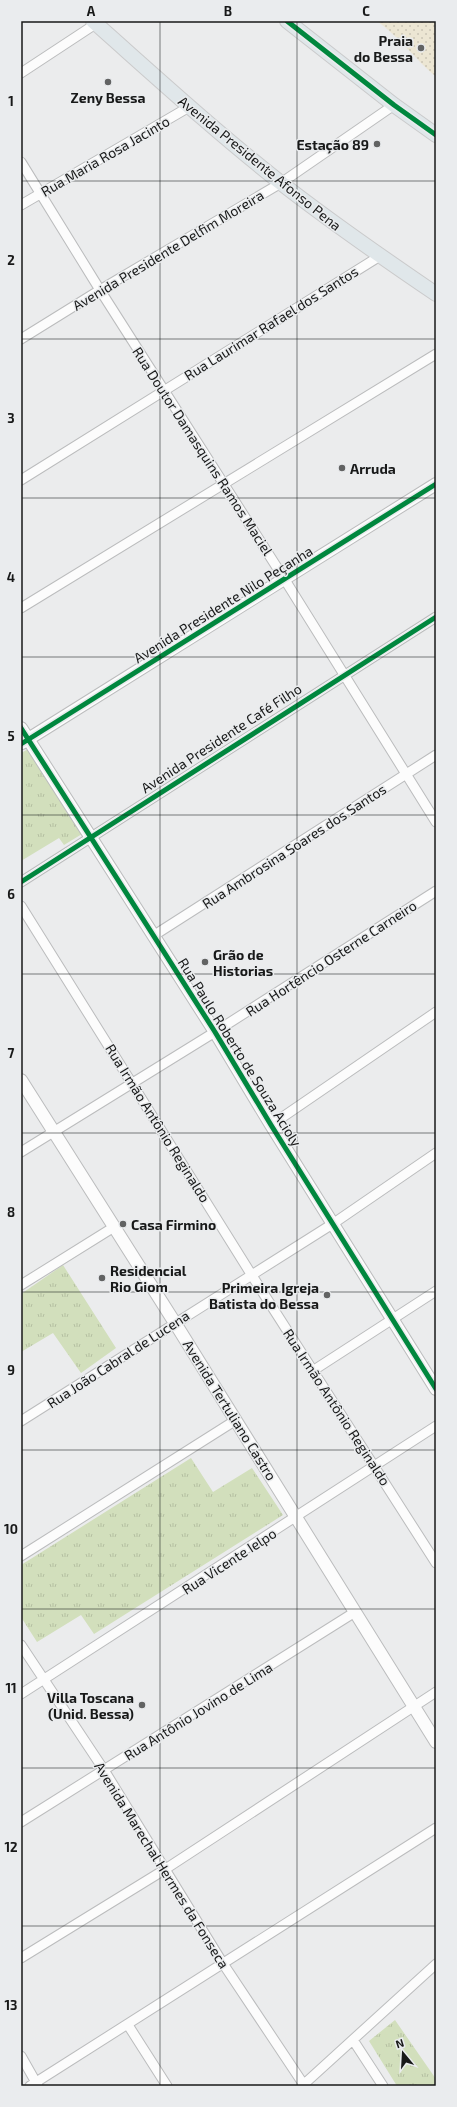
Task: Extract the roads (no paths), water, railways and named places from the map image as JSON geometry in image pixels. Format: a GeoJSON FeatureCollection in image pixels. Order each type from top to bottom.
{"type":"FeatureCollection","features":[{"type":"Feature","properties":{"kind":"main road"},"geometry":{"type":"LineString","coordinates":[[287,21],[394,105],[436,135]]}},
{"type":"Feature","properties":{"kind":"main road","name":"Avenida Presidente Afonso Pena"},"geometry":{"type":"LineString","coordinates":[[96,22],[189,106],[281,183],[380,256],[436,294]]}},
{"type":"Feature","properties":{"kind":"street"},"geometry":{"type":"LineString","coordinates":[[21,73],[96,22]]}},
{"type":"Feature","properties":{"kind":"street","name":"Avenida Presidente Delfim Moreira"},"geometry":{"type":"LineString","coordinates":[[21,339],[100,290],[281,183],[394,105]]}},
{"type":"Feature","properties":{"kind":"street","name":"Rua Maria Rosa Jacinto"},"geometry":{"type":"LineString","coordinates":[[21,205],[189,106]]}},
{"type":"Feature","properties":{"kind":"street","name":"Rua Doutor Damasquins Ramos Maciel"},"geometry":{"type":"LineString","coordinates":[[21,162],[100,290],[224,483],[436,822]]}},
{"type":"Feature","properties":{"kind":"street","name":"Rua Laurimar Rafael dos Santos"},"geometry":{"type":"LineString","coordinates":[[21,480],[380,256]]}},
{"type":"Feature","properties":{"kind":"street"},"geometry":{"type":"LineString","coordinates":[[21,608],[436,354]]}},
{"type":"Feature","properties":{"kind":"street","name":"Avenida Presidente Nilo Peçanha"},"geometry":{"type":"LineString","coordinates":[[24,742],[285,580],[436,484]]}},
{"type":"Feature","properties":{"kind":"street","name":"Avenida Presidente Café Filho"},"geometry":{"type":"LineString","coordinates":[[21,882],[436,617]]}},
{"type":"Feature","properties":{"kind":"street","name":"Rua Paulo Roberto de Souza Acioly"},"geometry":{"type":"LineString","coordinates":[[21,728],[24,742],[89,838],[215,1032],[271,1125],[334,1223],[436,1389]]}},
{"type":"Feature","properties":{"kind":"street","name":"Rua Ambrosina Soares dos Santos"},"geometry":{"type":"LineString","coordinates":[[153,936],[436,755]]}},
{"type":"Feature","properties":{"kind":"street","name":"Rua Hortêncio Osterne Carneiro"},"geometry":{"type":"LineString","coordinates":[[21,1152],[215,1032],[436,891]]}},
{"type":"Feature","properties":{"kind":"street","name":"Rua Irmão Antônio Reginaldo"},"geometry":{"type":"LineString","coordinates":[[21,906],[133,1082],[251,1274],[314,1370],[436,1563]]}},
{"type":"Feature","properties":{"kind":"street"},"geometry":{"type":"LineString","coordinates":[[271,1125],[436,1012]]}},
{"type":"Feature","properties":{"kind":"street","name":"Avenida Tertuliano Castro"},"geometry":{"type":"LineString","coordinates":[[21,1080],[236,1420],[436,1742]]}},
{"type":"Feature","properties":{"kind":"street","name":"Rua João Cabral de Lucena"},"geometry":{"type":"LineString","coordinates":[[21,1422],[251,1274],[334,1223],[436,1153]]}},
{"type":"Feature","properties":{"kind":"street"},"geometry":{"type":"LineString","coordinates":[[21,1285],[114,1227]]}},
{"type":"Feature","properties":{"kind":"street"},"geometry":{"type":"LineString","coordinates":[[314,1370],[436,1291]]}},
{"type":"Feature","properties":{"kind":"street"},"geometry":{"type":"LineString","coordinates":[[21,1556],[236,1420]]}},
{"type":"Feature","properties":{"kind":"street","name":"Rua Vicente Ielpo"},"geometry":{"type":"LineString","coordinates":[[21,1694],[375,1467],[436,1426]]}},
{"type":"Feature","properties":{"kind":"street","name":"Rua Antônio Jovino de Lima"},"geometry":{"type":"LineString","coordinates":[[21,1822],[355,1612]]}},
{"type":"Feature","properties":{"kind":"street","name":"Avenida Marechal Hermes da Fonseca"},"geometry":{"type":"LineString","coordinates":[[21,1645],[104,1770],[164,1870],[222,1962],[303,2085]]}},
{"type":"Feature","properties":{"kind":"street"},"geometry":{"type":"LineString","coordinates":[[21,1958],[164,1870],[436,1692]]}},
{"type":"Feature","properties":{"kind":"street"},"geometry":{"type":"LineString","coordinates":[[21,2056],[35,2085],[222,1962],[436,1828]]}},
{"type":"Feature","properties":{"kind":"street"},"geometry":{"type":"LineString","coordinates":[[303,2085],[435,1967]]}},
{"type":"Feature","properties":{"kind":"street"},"geometry":{"type":"LineString","coordinates":[[128,2025],[167,2086]]}},
{"type":"Feature","properties":{"kind":"street"},"geometry":{"type":"LineString","coordinates":[[353,2040],[383,2086]]}},
{"type":"Feature","properties":{"kind":"place","name":"Praia do Bessa"},"geometry":{"type":"Point","coordinates":[421,48]}},
{"type":"Feature","properties":{"kind":"place","name":"Zeny Bessa"},"geometry":{"type":"Point","coordinates":[108,82]}},
{"type":"Feature","properties":{"kind":"place","name":"Estação 89"},"geometry":{"type":"Point","coordinates":[377,144]}},
{"type":"Feature","properties":{"kind":"place","name":"Arruda"},"geometry":{"type":"Point","coordinates":[342,468]}},
{"type":"Feature","properties":{"kind":"place","name":"Grão de Historias"},"geometry":{"type":"Point","coordinates":[205,962]}},
{"type":"Feature","properties":{"kind":"place","name":"Casa Firmino"},"geometry":{"type":"Point","coordinates":[123,1224]}},
{"type":"Feature","properties":{"kind":"place","name":"Residencial Rio Giom"},"geometry":{"type":"Point","coordinates":[102,1278]}},
{"type":"Feature","properties":{"kind":"place","name":"Primeira Igreja Batista do Bessa"},"geometry":{"type":"Point","coordinates":[327,1295]}},
{"type":"Feature","properties":{"kind":"place","name":"Villa Toscana (Unid. Bessa)"},"geometry":{"type":"Point","coordinates":[142,1705]}}]}
